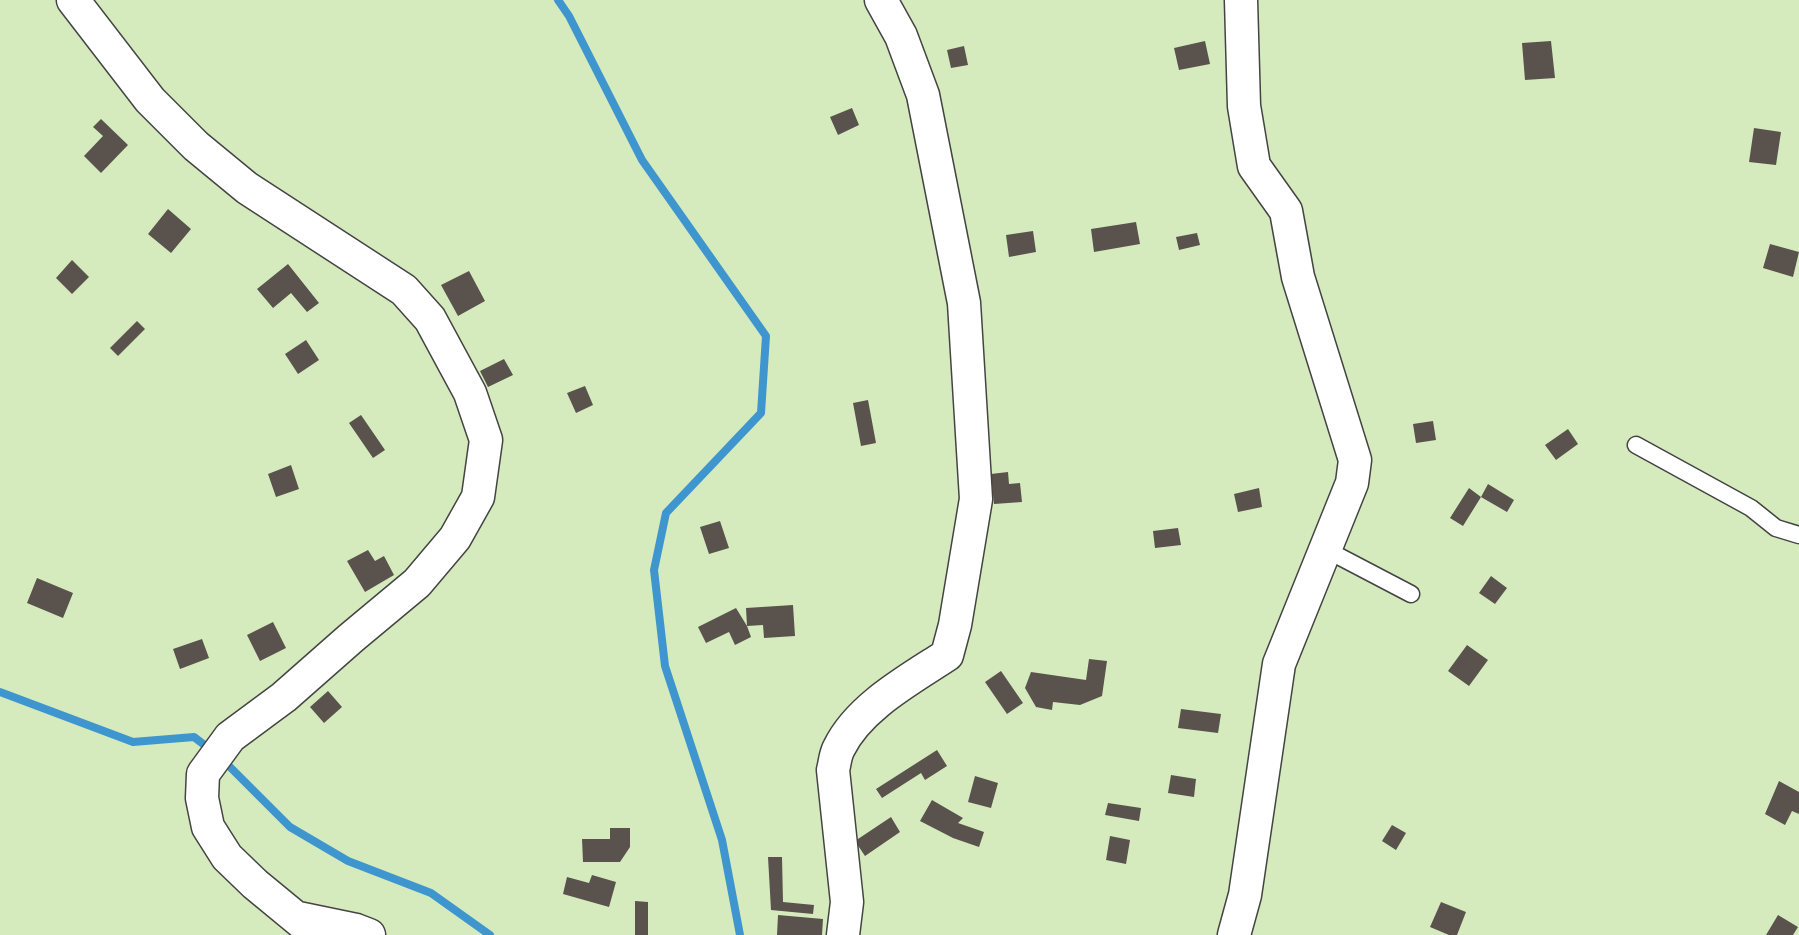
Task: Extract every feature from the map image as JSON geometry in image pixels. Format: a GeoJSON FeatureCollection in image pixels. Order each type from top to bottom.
{"type":"FeatureCollection","features":[{"type":"Feature","properties":{"kind":"street"},"geometry":{"type":"LineString","coordinates":[[73,0],[150,100],[196,146],[247,188],[404,290],[430,319],[470,393],[486,440],[478,497],[456,538],[417,583],[284,697],[230,737],[203,774],[202,798],[208,827],[227,857],[255,884],[308,927],[356,930],[369,935]]}},
{"type":"Feature","properties":{"kind":"street"},"geometry":{"type":"LineString","coordinates":[[843,935],[847,902],[833,770],[837,750],[850,731],[880,699],[947,655],[955,625],[976,499],[964,303],[923,95],[901,36],[881,0]]}},
{"type":"Feature","properties":{"kind":"street"},"geometry":{"type":"LineString","coordinates":[[1234,935],[1245,895],[1279,664],[1352,483],[1355,460],[1298,276],[1286,211],[1254,166],[1244,106],[1241,0]]}},
{"type":"Feature","properties":{"kind":"lane"},"geometry":{"type":"LineString","coordinates":[[1636,445],[1751,508],[1776,528],[1799,535]]}},
{"type":"Feature","properties":{"kind":"lane"},"geometry":{"type":"LineString","coordinates":[[1325,549],[1411,594]]}},
{"type":"Feature","properties":{"kind":"green space"},"geometry":{"type":"Polygon","coordinates":[[[0,0],[1799,0],[1799,935],[0,935],[0,0]]]}},
{"type":"Feature","properties":{"kind":"building"},"geometry":{"type":"Polygon","coordinates":[[[1205,41],[1210,64],[1179,70],[1174,48],[1205,41]]]}},
{"type":"Feature","properties":{"kind":"building"},"geometry":{"type":"Polygon","coordinates":[[[1551,41],[1555,78],[1525,80],[1522,43],[1551,41]]]}},
{"type":"Feature","properties":{"kind":"building"},"geometry":{"type":"Polygon","coordinates":[[[964,46],[968,65],[951,68],[947,50],[964,46]]]}},
{"type":"Feature","properties":{"kind":"building"},"geometry":{"type":"Polygon","coordinates":[[[852,108],[859,125],[838,135],[830,117],[852,108]]]}},
{"type":"Feature","properties":{"kind":"building"},"geometry":{"type":"Polygon","coordinates":[[[101,119],[128,145],[101,173],[84,156],[103,136],[93,127],[101,119]]]}},
{"type":"Feature","properties":{"kind":"building"},"geometry":{"type":"Polygon","coordinates":[[[1754,128],[1781,132],[1776,165],[1749,162],[1754,128]]]}},
{"type":"Feature","properties":{"kind":"building"},"geometry":{"type":"Polygon","coordinates":[[[168,209],[191,229],[171,253],[148,234],[168,209]]]}},
{"type":"Feature","properties":{"kind":"building"},"geometry":{"type":"Polygon","coordinates":[[[1136,222],[1140,244],[1094,252],[1091,229],[1136,222]]]}},
{"type":"Feature","properties":{"kind":"building"},"geometry":{"type":"Polygon","coordinates":[[[1033,231],[1036,252],[1009,257],[1006,235],[1033,231]]]}},
{"type":"Feature","properties":{"kind":"building"},"geometry":{"type":"Polygon","coordinates":[[[1197,233],[1200,245],[1179,250],[1176,237],[1197,233]]]}},
{"type":"Feature","properties":{"kind":"building"},"geometry":{"type":"Polygon","coordinates":[[[1770,244],[1799,252],[1793,277],[1763,268],[1770,244]]]}},
{"type":"Feature","properties":{"kind":"building"},"geometry":{"type":"Polygon","coordinates":[[[72,260],[89,277],[72,294],[56,278],[72,260]]]}},
{"type":"Feature","properties":{"kind":"building"},"geometry":{"type":"Polygon","coordinates":[[[288,264],[319,303],[307,312],[291,293],[273,308],[257,289],[288,264]]]}},
{"type":"Feature","properties":{"kind":"building"},"geometry":{"type":"Polygon","coordinates":[[[469,271],[485,301],[458,316],[441,285],[469,271]]]}},
{"type":"Feature","properties":{"kind":"building"},"geometry":{"type":"Polygon","coordinates":[[[137,321],[145,329],[118,356],[110,348],[137,321]]]}},
{"type":"Feature","properties":{"kind":"building"},"geometry":{"type":"Polygon","coordinates":[[[306,340],[319,360],[298,374],[285,354],[306,340]]]}},
{"type":"Feature","properties":{"kind":"building"},"geometry":{"type":"Polygon","coordinates":[[[504,359],[513,375],[488,387],[480,371],[504,359]]]}},
{"type":"Feature","properties":{"kind":"building"},"geometry":{"type":"Polygon","coordinates":[[[585,386],[593,405],[576,413],[567,393],[585,386]]]}},
{"type":"Feature","properties":{"kind":"building"},"geometry":{"type":"Polygon","coordinates":[[[868,400],[876,443],[861,446],[853,403],[868,400]]]}},
{"type":"Feature","properties":{"kind":"building"},"geometry":{"type":"Polygon","coordinates":[[[361,415],[385,450],[373,458],[349,423],[361,415]]]}},
{"type":"Feature","properties":{"kind":"building"},"geometry":{"type":"Polygon","coordinates":[[[1433,421],[1436,440],[1416,443],[1413,424],[1433,421]]]}},
{"type":"Feature","properties":{"kind":"building"},"geometry":{"type":"Polygon","coordinates":[[[1568,429],[1578,444],[1556,460],[1545,445],[1568,429]]]}},
{"type":"Feature","properties":{"kind":"building"},"geometry":{"type":"Polygon","coordinates":[[[291,465],[299,489],[276,497],[268,474],[291,465]]]}},
{"type":"Feature","properties":{"kind":"building"},"geometry":{"type":"Polygon","coordinates":[[[1008,472],[1009,484],[1020,483],[1022,502],[994,504],[991,474],[1008,472]]]}},
{"type":"Feature","properties":{"kind":"building"},"geometry":{"type":"Polygon","coordinates":[[[1488,484],[1514,500],[1507,512],[1481,497],[1488,484]]]}},
{"type":"Feature","properties":{"kind":"building"},"geometry":{"type":"Polygon","coordinates":[[[1259,488],[1262,507],[1238,512],[1234,494],[1259,488]]]}},
{"type":"Feature","properties":{"kind":"building"},"geometry":{"type":"Polygon","coordinates":[[[1469,488],[1481,497],[1463,526],[1450,518],[1469,488]]]}},
{"type":"Feature","properties":{"kind":"building"},"geometry":{"type":"Polygon","coordinates":[[[720,521],[729,548],[709,554],[700,527],[720,521]]]}},
{"type":"Feature","properties":{"kind":"building"},"geometry":{"type":"Polygon","coordinates":[[[1178,528],[1181,545],[1155,548],[1153,531],[1178,528]]]}},
{"type":"Feature","properties":{"kind":"building"},"geometry":{"type":"Polygon","coordinates":[[[368,550],[375,561],[384,556],[394,575],[365,592],[347,561],[368,550]]]}},
{"type":"Feature","properties":{"kind":"building"},"geometry":{"type":"Polygon","coordinates":[[[1491,576],[1507,588],[1495,604],[1479,593],[1491,576]]]}},
{"type":"Feature","properties":{"kind":"building"},"geometry":{"type":"Polygon","coordinates":[[[37,578],[73,593],[63,618],[27,603],[37,578]]]}},
{"type":"Feature","properties":{"kind":"building"},"geometry":{"type":"Polygon","coordinates":[[[793,605],[795,636],[764,638],[763,625],[747,626],[746,608],[793,605]]]}},
{"type":"Feature","properties":{"kind":"building"},"geometry":{"type":"Polygon","coordinates":[[[736,608],[751,637],[735,645],[729,632],[706,643],[698,627],[736,608]]]}},
{"type":"Feature","properties":{"kind":"building"},"geometry":{"type":"Polygon","coordinates":[[[273,622],[286,648],[260,661],[247,635],[273,622]]]}},
{"type":"Feature","properties":{"kind":"building"},"geometry":{"type":"Polygon","coordinates":[[[202,639],[209,658],[180,669],[173,649],[202,639]]]}},
{"type":"Feature","properties":{"kind":"building"},"geometry":{"type":"Polygon","coordinates":[[[1467,645],[1488,660],[1469,686],[1448,671],[1467,645]]]}},
{"type":"Feature","properties":{"kind":"building"},"geometry":{"type":"Polygon","coordinates":[[[1089,659],[1107,661],[1102,696],[1080,705],[1053,702],[1052,710],[1036,707],[1025,688],[1031,672],[1086,680],[1089,659]]]}},
{"type":"Feature","properties":{"kind":"building"},"geometry":{"type":"Polygon","coordinates":[[[1001,671],[1023,703],[1007,714],[985,682],[1001,671]]]}},
{"type":"Feature","properties":{"kind":"building"},"geometry":{"type":"Polygon","coordinates":[[[328,691],[342,707],[324,723],[310,707],[328,691]]]}},
{"type":"Feature","properties":{"kind":"building"},"geometry":{"type":"Polygon","coordinates":[[[1181,709],[1221,714],[1218,733],[1178,728],[1181,709]]]}},
{"type":"Feature","properties":{"kind":"building"},"geometry":{"type":"Polygon","coordinates":[[[937,750],[947,766],[925,780],[921,773],[882,798],[876,789],[937,750]]]}},
{"type":"Feature","properties":{"kind":"building"},"geometry":{"type":"Polygon","coordinates":[[[1171,775],[1196,779],[1194,797],[1168,793],[1171,775]]]}},
{"type":"Feature","properties":{"kind":"building"},"geometry":{"type":"Polygon","coordinates":[[[975,776],[998,783],[991,808],[968,802],[975,776]]]}},
{"type":"Feature","properties":{"kind":"building"},"geometry":{"type":"Polygon","coordinates":[[[1779,781],[1799,792],[1799,814],[1792,811],[1785,825],[1765,814],[1779,781]]]}},
{"type":"Feature","properties":{"kind":"building"},"geometry":{"type":"Polygon","coordinates":[[[932,800],[963,818],[958,823],[984,832],[979,847],[953,838],[920,821],[932,800]]]}},
{"type":"Feature","properties":{"kind":"building"},"geometry":{"type":"Polygon","coordinates":[[[1108,803],[1141,808],[1139,821],[1105,815],[1108,803]]]}},
{"type":"Feature","properties":{"kind":"building"},"geometry":{"type":"Polygon","coordinates":[[[891,817],[900,832],[865,856],[855,841],[891,817]]]}},
{"type":"Feature","properties":{"kind":"building"},"geometry":{"type":"Polygon","coordinates":[[[1392,825],[1406,833],[1396,850],[1382,841],[1392,825]]]}},
{"type":"Feature","properties":{"kind":"building"},"geometry":{"type":"Polygon","coordinates":[[[610,828],[630,828],[630,847],[620,862],[583,862],[582,839],[610,839],[610,828]]]}},
{"type":"Feature","properties":{"kind":"building"},"geometry":{"type":"Polygon","coordinates":[[[1110,836],[1130,840],[1126,864],[1106,860],[1110,836]]]}},
{"type":"Feature","properties":{"kind":"building"},"geometry":{"type":"Polygon","coordinates":[[[768,857],[782,857],[783,902],[814,905],[813,914],[771,910],[768,857]]]}},
{"type":"Feature","properties":{"kind":"building"},"geometry":{"type":"Polygon","coordinates":[[[592,875],[616,882],[609,907],[563,894],[567,877],[589,883],[592,875]]]}},
{"type":"Feature","properties":{"kind":"building"},"geometry":{"type":"Polygon","coordinates":[[[635,901],[648,902],[648,935],[635,935],[635,901]]]}},
{"type":"Feature","properties":{"kind":"building"},"geometry":{"type":"Polygon","coordinates":[[[1441,902],[1466,912],[1457,935],[1449,935],[1430,927],[1441,902]]]}},
{"type":"Feature","properties":{"kind":"building"},"geometry":{"type":"Polygon","coordinates":[[[778,915],[823,919],[822,935],[777,935],[778,915]]]}},
{"type":"Feature","properties":{"kind":"building"},"geometry":{"type":"Polygon","coordinates":[[[1778,915],[1798,927],[1793,935],[1766,935],[1778,915]]]}},
{"type":"Feature","properties":{"kind":"waterway"},"geometry":{"type":"LineString","coordinates":[[558,0],[569,16],[642,160],[766,336],[761,413],[666,513],[654,570],[665,666],[722,840],[740,935]]}},
{"type":"Feature","properties":{"kind":"waterway"},"geometry":{"type":"LineString","coordinates":[[0,692],[133,742],[194,737],[211,750]]}},
{"type":"Feature","properties":{"kind":"waterway"},"geometry":{"type":"LineString","coordinates":[[221,758],[290,827],[348,861],[431,893],[490,935]]}}]}
